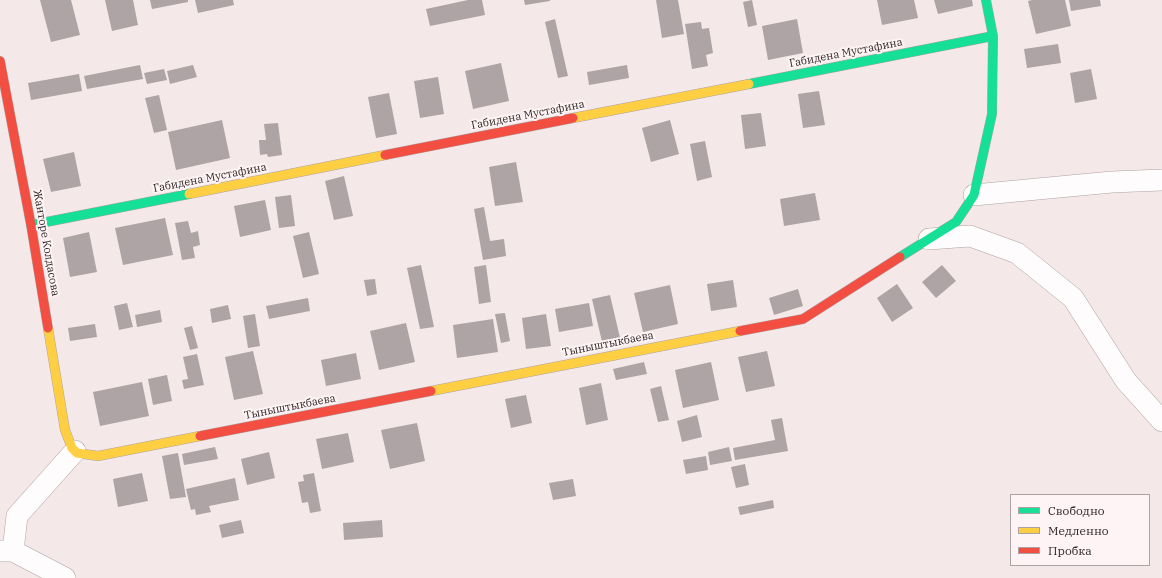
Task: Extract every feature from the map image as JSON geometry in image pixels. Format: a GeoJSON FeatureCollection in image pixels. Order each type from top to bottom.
{"type":"FeatureCollection","features":[{"type":"Feature","properties":{"kind":"street"},"geometry":{"type":"LineString","coordinates":[[986,0],[993,36]]}},
{"type":"Feature","properties":{"kind":"street","name":"Тыныштыкбаева"},"geometry":{"type":"LineString","coordinates":[[75,451],[77,453],[98,456],[803,319],[956,222],[974,195],[992,114],[993,36]]}},
{"type":"Feature","properties":{"kind":"street","name":"Габидена Мустафина"},"geometry":{"type":"LineString","coordinates":[[31,225],[993,36]]}},
{"type":"Feature","properties":{"kind":"street","name":"Жанторе Колдасова"},"geometry":{"type":"LineString","coordinates":[[0,61],[31,225],[65,430],[72,448],[75,451]]}},
{"type":"Feature","properties":{"kind":"street"},"geometry":{"type":"LineString","coordinates":[[974,195],[1112,182],[1162,180]]}},
{"type":"Feature","properties":{"kind":"street"},"geometry":{"type":"LineString","coordinates":[[929,239],[970,236],[1018,253],[1074,298],[1126,381],[1162,421]]}},
{"type":"Feature","properties":{"kind":"street"},"geometry":{"type":"LineString","coordinates":[[65,578],[7,551],[17,516],[75,451]]}},
{"type":"Feature","properties":{"kind":"building"},"geometry":{"type":"Polygon","coordinates":[[[40,0],[71,0],[80,35],[51,42],[40,0]]]}},
{"type":"Feature","properties":{"kind":"building"},"geometry":{"type":"Polygon","coordinates":[[[105,0],[133,0],[138,25],[112,31],[105,0]]]}},
{"type":"Feature","properties":{"kind":"building"},"geometry":{"type":"Polygon","coordinates":[[[150,0],[188,0],[188,2],[152,9],[150,0]]]}},
{"type":"Feature","properties":{"kind":"building"},"geometry":{"type":"Polygon","coordinates":[[[195,0],[233,0],[234,5],[198,13],[195,0]]]}},
{"type":"Feature","properties":{"kind":"building"},"geometry":{"type":"Polygon","coordinates":[[[468,0],[482,0],[485,15],[430,26],[426,9],[468,0]]]}},
{"type":"Feature","properties":{"kind":"building"},"geometry":{"type":"Polygon","coordinates":[[[524,0],[550,0],[550,1],[525,5],[524,0]]]}},
{"type":"Feature","properties":{"kind":"building"},"geometry":{"type":"Polygon","coordinates":[[[656,0],[678,0],[684,34],[662,38],[656,0]]]}},
{"type":"Feature","properties":{"kind":"building"},"geometry":{"type":"Polygon","coordinates":[[[752,0],[757,25],[748,27],[743,2],[752,0]]]}},
{"type":"Feature","properties":{"kind":"building"},"geometry":{"type":"Polygon","coordinates":[[[877,0],[914,0],[918,18],[882,25],[877,0]]]}},
{"type":"Feature","properties":{"kind":"building"},"geometry":{"type":"Polygon","coordinates":[[[934,0],[972,0],[973,6],[938,14],[934,0]]]}},
{"type":"Feature","properties":{"kind":"building"},"geometry":{"type":"Polygon","coordinates":[[[1065,0],[1071,26],[1036,34],[1028,1],[1065,0]]]}},
{"type":"Feature","properties":{"kind":"building"},"geometry":{"type":"Polygon","coordinates":[[[1069,0],[1100,0],[1101,6],[1071,11],[1069,0]]]}},
{"type":"Feature","properties":{"kind":"building"},"geometry":{"type":"Polygon","coordinates":[[[555,19],[568,76],[558,78],[545,22],[555,19]]]}},
{"type":"Feature","properties":{"kind":"building"},"geometry":{"type":"Polygon","coordinates":[[[797,19],[803,53],[768,60],[762,26],[797,19]]]}},
{"type":"Feature","properties":{"kind":"building"},"geometry":{"type":"Polygon","coordinates":[[[701,22],[702,29],[709,28],[713,53],[706,55],[708,66],[692,69],[685,24],[701,22]]]}},
{"type":"Feature","properties":{"kind":"building"},"geometry":{"type":"Polygon","coordinates":[[[1058,44],[1061,63],[1027,68],[1024,49],[1058,44]]]}},
{"type":"Feature","properties":{"kind":"building"},"geometry":{"type":"Polygon","coordinates":[[[501,63],[509,101],[473,109],[465,71],[501,63]]]}},
{"type":"Feature","properties":{"kind":"building"},"geometry":{"type":"Polygon","coordinates":[[[140,65],[143,79],[87,89],[84,76],[140,65]]]}},
{"type":"Feature","properties":{"kind":"building"},"geometry":{"type":"Polygon","coordinates":[[[193,65],[197,77],[170,84],[167,71],[193,65]]]}},
{"type":"Feature","properties":{"kind":"building"},"geometry":{"type":"Polygon","coordinates":[[[627,65],[629,78],[589,85],[587,72],[627,65]]]}},
{"type":"Feature","properties":{"kind":"building"},"geometry":{"type":"Polygon","coordinates":[[[164,69],[167,80],[147,84],[144,73],[164,69]]]}},
{"type":"Feature","properties":{"kind":"building"},"geometry":{"type":"Polygon","coordinates":[[[1091,69],[1097,99],[1075,103],[1070,73],[1091,69]]]}},
{"type":"Feature","properties":{"kind":"building"},"geometry":{"type":"Polygon","coordinates":[[[79,74],[82,91],[31,100],[28,83],[79,74]]]}},
{"type":"Feature","properties":{"kind":"building"},"geometry":{"type":"Polygon","coordinates":[[[438,77],[444,114],[420,118],[414,81],[438,77]]]}},
{"type":"Feature","properties":{"kind":"building"},"geometry":{"type":"Polygon","coordinates":[[[819,91],[825,125],[803,128],[798,94],[819,91]]]}},
{"type":"Feature","properties":{"kind":"building"},"geometry":{"type":"Polygon","coordinates":[[[389,93],[397,134],[376,138],[368,97],[389,93]]]}},
{"type":"Feature","properties":{"kind":"building"},"geometry":{"type":"Polygon","coordinates":[[[159,95],[167,130],[154,133],[145,98],[159,95]]]}},
{"type":"Feature","properties":{"kind":"building"},"geometry":{"type":"Polygon","coordinates":[[[761,113],[766,146],[745,149],[741,115],[761,113]]]}},
{"type":"Feature","properties":{"kind":"building"},"geometry":{"type":"Polygon","coordinates":[[[222,120],[230,158],[176,170],[168,132],[222,120]]]}},
{"type":"Feature","properties":{"kind":"building"},"geometry":{"type":"Polygon","coordinates":[[[670,120],[679,154],[651,162],[642,128],[670,120]]]}},
{"type":"Feature","properties":{"kind":"building"},"geometry":{"type":"Polygon","coordinates":[[[278,123],[282,155],[268,157],[267,154],[260,155],[259,140],[266,140],[264,124],[278,123]]]}},
{"type":"Feature","properties":{"kind":"building"},"geometry":{"type":"Polygon","coordinates":[[[705,141],[712,177],[697,181],[690,144],[705,141]]]}},
{"type":"Feature","properties":{"kind":"building"},"geometry":{"type":"Polygon","coordinates":[[[74,152],[81,186],[51,192],[43,159],[74,152]]]}},
{"type":"Feature","properties":{"kind":"building"},"geometry":{"type":"Polygon","coordinates":[[[516,162],[523,202],[495,206],[489,167],[516,162]]]}},
{"type":"Feature","properties":{"kind":"building"},"geometry":{"type":"Polygon","coordinates":[[[344,176],[353,216],[334,220],[325,181],[344,176]]]}},
{"type":"Feature","properties":{"kind":"building"},"geometry":{"type":"Polygon","coordinates":[[[815,193],[820,220],[784,226],[780,199],[815,193]]]}},
{"type":"Feature","properties":{"kind":"building"},"geometry":{"type":"Polygon","coordinates":[[[291,195],[295,226],[279,228],[275,197],[291,195]]]}},
{"type":"Feature","properties":{"kind":"building"},"geometry":{"type":"Polygon","coordinates":[[[265,200],[271,230],[240,237],[234,206],[265,200]]]}},
{"type":"Feature","properties":{"kind":"building"},"geometry":{"type":"Polygon","coordinates":[[[484,207],[490,241],[504,239],[506,256],[483,260],[474,209],[484,207]]]}},
{"type":"Feature","properties":{"kind":"building"},"geometry":{"type":"Polygon","coordinates":[[[165,218],[173,255],[123,265],[115,228],[165,218]]]}},
{"type":"Feature","properties":{"kind":"building"},"geometry":{"type":"Polygon","coordinates":[[[188,221],[191,233],[198,231],[200,245],[193,247],[195,258],[182,260],[175,223],[188,221]]]}},
{"type":"Feature","properties":{"kind":"building"},"geometry":{"type":"Polygon","coordinates":[[[89,232],[97,272],[70,277],[63,238],[89,232]]]}},
{"type":"Feature","properties":{"kind":"building"},"geometry":{"type":"Polygon","coordinates":[[[309,232],[319,274],[303,278],[293,236],[309,232]]]}},
{"type":"Feature","properties":{"kind":"building"},"geometry":{"type":"Polygon","coordinates":[[[421,265],[434,327],[420,329],[407,268],[421,265]]]}},
{"type":"Feature","properties":{"kind":"building"},"geometry":{"type":"Polygon","coordinates":[[[486,265],[491,302],[479,304],[474,267],[486,265]]]}},
{"type":"Feature","properties":{"kind":"building"},"geometry":{"type":"Polygon","coordinates":[[[942,265],[956,281],[936,298],[922,282],[942,265]]]}},
{"type":"Feature","properties":{"kind":"building"},"geometry":{"type":"Polygon","coordinates":[[[375,279],[377,294],[367,296],[364,280],[375,279]]]}},
{"type":"Feature","properties":{"kind":"building"},"geometry":{"type":"Polygon","coordinates":[[[733,280],[737,307],[711,311],[707,284],[733,280]]]}},
{"type":"Feature","properties":{"kind":"building"},"geometry":{"type":"Polygon","coordinates":[[[897,284],[913,308],[892,322],[877,298],[897,284]]]}},
{"type":"Feature","properties":{"kind":"building"},"geometry":{"type":"Polygon","coordinates":[[[670,285],[678,324],[643,332],[634,293],[670,285]]]}},
{"type":"Feature","properties":{"kind":"building"},"geometry":{"type":"Polygon","coordinates":[[[798,289],[803,306],[774,315],[769,298],[798,289]]]}},
{"type":"Feature","properties":{"kind":"building"},"geometry":{"type":"Polygon","coordinates":[[[610,295],[621,342],[603,346],[592,299],[610,295]]]}},
{"type":"Feature","properties":{"kind":"building"},"geometry":{"type":"Polygon","coordinates":[[[308,298],[310,311],[269,319],[266,306],[308,298]]]}},
{"type":"Feature","properties":{"kind":"building"},"geometry":{"type":"Polygon","coordinates":[[[127,303],[133,327],[119,330],[114,306],[127,303]]]}},
{"type":"Feature","properties":{"kind":"building"},"geometry":{"type":"Polygon","coordinates":[[[589,303],[593,326],[559,332],[555,309],[589,303]]]}},
{"type":"Feature","properties":{"kind":"building"},"geometry":{"type":"Polygon","coordinates":[[[228,305],[231,319],[212,323],[210,309],[228,305]]]}},
{"type":"Feature","properties":{"kind":"building"},"geometry":{"type":"Polygon","coordinates":[[[160,310],[162,322],[137,327],[135,315],[160,310]]]}},
{"type":"Feature","properties":{"kind":"building"},"geometry":{"type":"Polygon","coordinates":[[[505,313],[510,341],[501,343],[495,314],[505,313]]]}},
{"type":"Feature","properties":{"kind":"building"},"geometry":{"type":"Polygon","coordinates":[[[255,314],[260,346],[248,348],[243,316],[255,314]]]}},
{"type":"Feature","properties":{"kind":"building"},"geometry":{"type":"Polygon","coordinates":[[[546,314],[551,346],[526,349],[522,318],[546,314]]]}},
{"type":"Feature","properties":{"kind":"building"},"geometry":{"type":"Polygon","coordinates":[[[493,319],[498,352],[457,358],[453,325],[493,319]]]}},
{"type":"Feature","properties":{"kind":"building"},"geometry":{"type":"Polygon","coordinates":[[[406,323],[415,362],[379,370],[370,331],[406,323]]]}},
{"type":"Feature","properties":{"kind":"building"},"geometry":{"type":"Polygon","coordinates":[[[95,324],[97,337],[70,341],[68,328],[95,324]]]}},
{"type":"Feature","properties":{"kind":"building"},"geometry":{"type":"Polygon","coordinates":[[[192,326],[198,348],[190,350],[184,328],[192,326]]]}},
{"type":"Feature","properties":{"kind":"building"},"geometry":{"type":"Polygon","coordinates":[[[253,351],[263,394],[234,400],[225,357],[253,351]]]}},
{"type":"Feature","properties":{"kind":"building"},"geometry":{"type":"Polygon","coordinates":[[[767,351],[775,386],[746,392],[738,357],[767,351]]]}},
{"type":"Feature","properties":{"kind":"building"},"geometry":{"type":"Polygon","coordinates":[[[356,353],[361,379],[326,386],[321,360],[356,353]]]}},
{"type":"Feature","properties":{"kind":"building"},"geometry":{"type":"Polygon","coordinates":[[[197,354],[204,385],[184,389],[182,380],[188,379],[183,357],[197,354]]]}},
{"type":"Feature","properties":{"kind":"building"},"geometry":{"type":"Polygon","coordinates":[[[644,362],[647,374],[616,380],[613,369],[644,362]]]}},
{"type":"Feature","properties":{"kind":"building"},"geometry":{"type":"Polygon","coordinates":[[[711,362],[719,400],[683,408],[675,370],[711,362]]]}},
{"type":"Feature","properties":{"kind":"building"},"geometry":{"type":"Polygon","coordinates":[[[167,375],[172,401],[153,405],[148,379],[167,375]]]}},
{"type":"Feature","properties":{"kind":"building"},"geometry":{"type":"Polygon","coordinates":[[[142,382],[149,416],[100,426],[93,392],[142,382]]]}},
{"type":"Feature","properties":{"kind":"building"},"geometry":{"type":"Polygon","coordinates":[[[601,383],[608,420],[586,425],[579,388],[601,383]]]}},
{"type":"Feature","properties":{"kind":"building"},"geometry":{"type":"Polygon","coordinates":[[[661,386],[669,420],[658,422],[650,389],[661,386]]]}},
{"type":"Feature","properties":{"kind":"building"},"geometry":{"type":"Polygon","coordinates":[[[526,395],[532,423],[511,428],[505,399],[526,395]]]}},
{"type":"Feature","properties":{"kind":"building"},"geometry":{"type":"Polygon","coordinates":[[[697,415],[702,437],[682,442],[677,421],[697,415]]]}},
{"type":"Feature","properties":{"kind":"building"},"geometry":{"type":"Polygon","coordinates":[[[782,418],[788,451],[735,460],[733,448],[775,440],[771,420],[782,418]]]}},
{"type":"Feature","properties":{"kind":"building"},"geometry":{"type":"Polygon","coordinates":[[[417,423],[425,461],[390,469],[381,430],[417,423]]]}},
{"type":"Feature","properties":{"kind":"building"},"geometry":{"type":"Polygon","coordinates":[[[348,433],[354,462],[322,469],[316,439],[348,433]]]}},
{"type":"Feature","properties":{"kind":"building"},"geometry":{"type":"Polygon","coordinates":[[[215,447],[218,459],[184,465],[182,454],[215,447]]]}},
{"type":"Feature","properties":{"kind":"building"},"geometry":{"type":"Polygon","coordinates":[[[729,447],[732,461],[710,465],[708,452],[729,447]]]}},
{"type":"Feature","properties":{"kind":"building"},"geometry":{"type":"Polygon","coordinates":[[[269,452],[275,478],[247,485],[241,459],[269,452]]]}},
{"type":"Feature","properties":{"kind":"building"},"geometry":{"type":"Polygon","coordinates":[[[178,453],[186,497],[170,499],[162,456],[178,453]]]}},
{"type":"Feature","properties":{"kind":"building"},"geometry":{"type":"Polygon","coordinates":[[[706,456],[708,470],[686,474],[683,460],[706,456]]]}},
{"type":"Feature","properties":{"kind":"building"},"geometry":{"type":"Polygon","coordinates":[[[745,464],[749,485],[736,488],[731,467],[745,464]]]}},
{"type":"Feature","properties":{"kind":"building"},"geometry":{"type":"Polygon","coordinates":[[[142,473],[148,501],[118,507],[113,479],[142,473]]]}},
{"type":"Feature","properties":{"kind":"building"},"geometry":{"type":"Polygon","coordinates":[[[314,473],[321,511],[310,513],[308,502],[302,503],[298,482],[304,481],[303,475],[314,473]]]}},
{"type":"Feature","properties":{"kind":"building"},"geometry":{"type":"Polygon","coordinates":[[[235,478],[239,500],[209,506],[211,512],[196,515],[195,509],[191,510],[186,489],[235,478]]]}},
{"type":"Feature","properties":{"kind":"building"},"geometry":{"type":"Polygon","coordinates":[[[573,479],[576,496],[553,500],[549,483],[573,479]]]}},
{"type":"Feature","properties":{"kind":"building"},"geometry":{"type":"Polygon","coordinates":[[[773,500],[774,508],[740,515],[738,507],[773,500]]]}},
{"type":"Feature","properties":{"kind":"building"},"geometry":{"type":"Polygon","coordinates":[[[241,520],[244,533],[222,538],[219,525],[241,520]]]}},
{"type":"Feature","properties":{"kind":"building"},"geometry":{"type":"Polygon","coordinates":[[[382,520],[383,537],[344,540],[343,523],[382,520]]]}},
{"type":"Feature","properties":{"kind":"traffic: fast"},"geometry":{"type":"LineString","coordinates":[[749,84],[993,36],[986,0]]}},
{"type":"Feature","properties":{"kind":"traffic: fast"},"geometry":{"type":"LineString","coordinates":[[900,257],[956,222],[974,195],[992,114],[993,36]]}},
{"type":"Feature","properties":{"kind":"traffic: fast"},"geometry":{"type":"LineString","coordinates":[[31,225],[189,194]]}},
{"type":"Feature","properties":{"kind":"traffic: slow"},"geometry":{"type":"LineString","coordinates":[[573,118],[749,84]]}},
{"type":"Feature","properties":{"kind":"traffic: slow"},"geometry":{"type":"LineString","coordinates":[[189,194],[385,155]]}},
{"type":"Feature","properties":{"kind":"traffic: slow"},"geometry":{"type":"LineString","coordinates":[[48,328],[65,430],[72,448],[77,453],[98,456],[200,436]]}},
{"type":"Feature","properties":{"kind":"traffic: slow"},"geometry":{"type":"LineString","coordinates":[[431,391],[740,331]]}},
{"type":"Feature","properties":{"kind":"traffic: jam"},"geometry":{"type":"LineString","coordinates":[[0,61],[31,225],[48,328]]}},
{"type":"Feature","properties":{"kind":"traffic: jam"},"geometry":{"type":"LineString","coordinates":[[385,155],[573,118]]}},
{"type":"Feature","properties":{"kind":"traffic: jam"},"geometry":{"type":"LineString","coordinates":[[740,331],[803,319],[900,257]]}},
{"type":"Feature","properties":{"kind":"traffic: jam"},"geometry":{"type":"LineString","coordinates":[[200,436],[431,391]]}}]}
